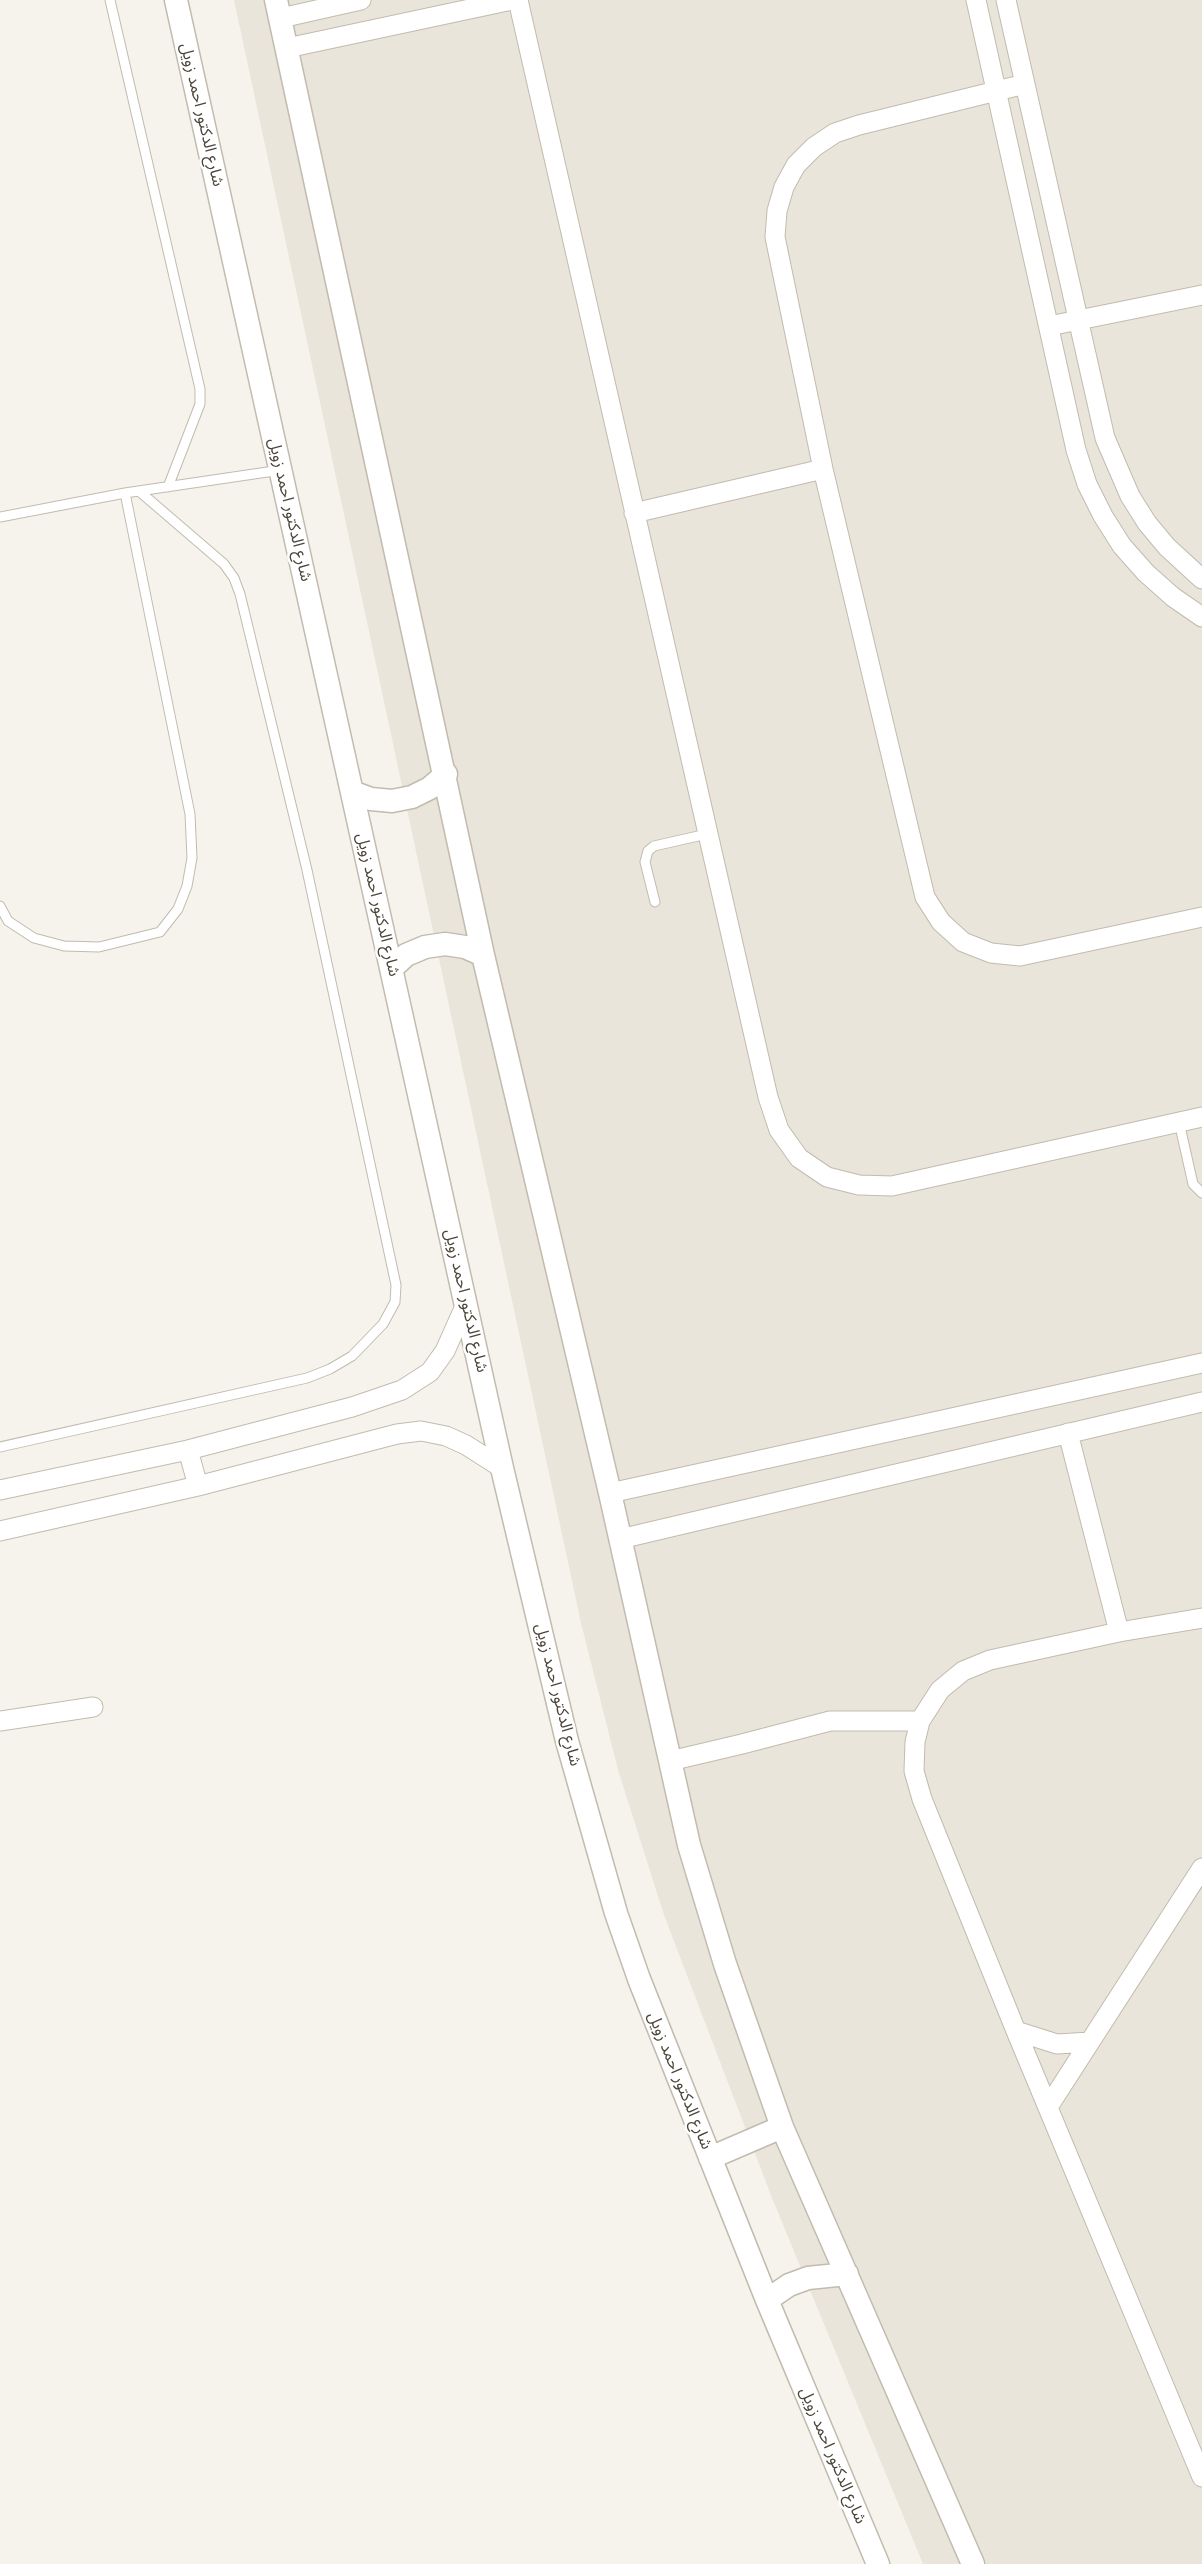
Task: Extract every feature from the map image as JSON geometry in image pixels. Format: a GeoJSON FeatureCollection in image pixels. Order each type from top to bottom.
{"type":"FeatureCollection","features":[{"type":"Feature","properties":{"kind":"street","name":"شارع الدكتور احمد زويل"},"geometry":{"type":"LineString","coordinates":[[176,0],[502,1468],[567,1741],[616,1913],[639,1979],[768,2300],[878,2564]]}},
{"type":"Feature","properties":{"kind":"street"},"geometry":{"type":"LineString","coordinates":[[361,0],[278,9],[446,774],[483,955],[610,1493],[689,1845],[722,1955],[782,2127],[972,2564]]}},
{"type":"Feature","properties":{"kind":"street"},"geometry":{"type":"LineString","coordinates":[[287,48],[512,0]]}},
{"type":"Feature","properties":{"kind":"street"},"geometry":{"type":"LineString","coordinates":[[518,0],[707,834],[768,1097],[779,1130],[799,1158],[827,1177],[859,1185],[892,1186],[1202,1117]]}},
{"type":"Feature","properties":{"kind":"street"},"geometry":{"type":"LineString","coordinates":[[976,0],[1076,450],[1087,484],[1103,516],[1122,546],[1146,573],[1172,597],[1202,617]]}},
{"type":"Feature","properties":{"kind":"street"},"geometry":{"type":"LineString","coordinates":[[1006,0],[1078,320],[1106,438],[1116,468],[1130,496],[1147,523],[1167,548],[1202,579]]}},
{"type":"Feature","properties":{"kind":"street"},"geometry":{"type":"LineString","coordinates":[[1025,84],[859,125],[835,133],[814,147],[796,165],[784,187],[777,211],[776,237],[823,469],[926,897],[941,922],[964,942],[991,953],[1020,956],[1202,917]]}},
{"type":"Feature","properties":{"kind":"street"},"geometry":{"type":"LineString","coordinates":[[1049,326],[1202,295]]}},
{"type":"Feature","properties":{"kind":"street"},"geometry":{"type":"LineString","coordinates":[[634,513],[823,469]]}},
{"type":"Feature","properties":{"kind":"street"},"geometry":{"type":"LineString","coordinates":[[352,792],[371,799],[392,801],[412,797],[430,788],[446,774]]}},
{"type":"Feature","properties":{"kind":"street"},"geometry":{"type":"LineString","coordinates":[[391,968],[406,955],[425,947],[445,944],[465,947],[483,955]]}},
{"type":"Feature","properties":{"kind":"street"},"geometry":{"type":"LineString","coordinates":[[0,1490],[188,1450],[352,1407],[402,1390],[430,1372],[445,1351],[466,1304]]}},
{"type":"Feature","properties":{"kind":"street"},"geometry":{"type":"LineString","coordinates":[[610,1493],[1202,1364]]}},
{"type":"Feature","properties":{"kind":"street"},"geometry":{"type":"LineString","coordinates":[[620,1539],[1068,1432],[1202,1402]]}},
{"type":"Feature","properties":{"kind":"street"},"geometry":{"type":"LineString","coordinates":[[0,1530],[198,1486],[397,1434],[421,1431],[446,1436],[466,1445],[502,1468]]}},
{"type":"Feature","properties":{"kind":"street"},"geometry":{"type":"LineString","coordinates":[[1068,1432],[1119,1632]]}},
{"type":"Feature","properties":{"kind":"street"},"geometry":{"type":"LineString","coordinates":[[188,1450],[198,1486]]}},
{"type":"Feature","properties":{"kind":"street"},"geometry":{"type":"LineString","coordinates":[[1202,1618],[1119,1632],[990,1660],[963,1671],[940,1690],[920,1721],[914,1742],[914,1771],[922,1799],[1016,2031],[1202,2477]]}},
{"type":"Feature","properties":{"kind":"street"},"geometry":{"type":"LineString","coordinates":[[0,1720],[93,1707]]}},
{"type":"Feature","properties":{"kind":"street"},"geometry":{"type":"LineString","coordinates":[[670,1761],[830,1720],[920,1721]]}},
{"type":"Feature","properties":{"kind":"street"},"geometry":{"type":"LineString","coordinates":[[1048,2107],[1202,1868]]}},
{"type":"Feature","properties":{"kind":"street"},"geometry":{"type":"LineString","coordinates":[[1016,2031],[1057,2044],[1090,2042]]}},
{"type":"Feature","properties":{"kind":"street"},"geometry":{"type":"LineString","coordinates":[[710,2158],[782,2127]]}},
{"type":"Feature","properties":{"kind":"street"},"geometry":{"type":"LineString","coordinates":[[768,2300],[789,2285],[808,2278],[847,2274]]}},
{"type":"Feature","properties":{"kind":"lane"},"geometry":{"type":"LineString","coordinates":[[110,0],[200,389],[200,404],[168,487]]}},
{"type":"Feature","properties":{"kind":"lane"},"geometry":{"type":"LineString","coordinates":[[0,517],[125,493],[280,470]]}},
{"type":"Feature","properties":{"kind":"lane"},"geometry":{"type":"LineString","coordinates":[[0,1447],[307,1378],[330,1369],[352,1356],[383,1324],[395,1302],[396,1285],[307,870],[240,594],[234,578],[224,564],[139,491]]}},
{"type":"Feature","properties":{"kind":"lane"},"geometry":{"type":"LineString","coordinates":[[0,906],[8,920],[34,938],[64,946],[99,947],[160,932],[178,909],[187,886],[192,858],[190,814],[125,493]]}},
{"type":"Feature","properties":{"kind":"lane"},"geometry":{"type":"LineString","coordinates":[[655,902],[646,862],[648,851],[654,846],[707,834]]}},
{"type":"Feature","properties":{"kind":"lane"},"geometry":{"type":"LineString","coordinates":[[1179,1122],[1193,1184],[1202,1192]]}},
{"type":"Feature","properties":{"kind":"shaded area"},"geometry":{"type":"Polygon","coordinates":[[[234,0],[1202,0],[1202,2564],[923,2564],[772,2198],[664,1915],[618,1770],[581,1623],[234,0]]]}}]}
